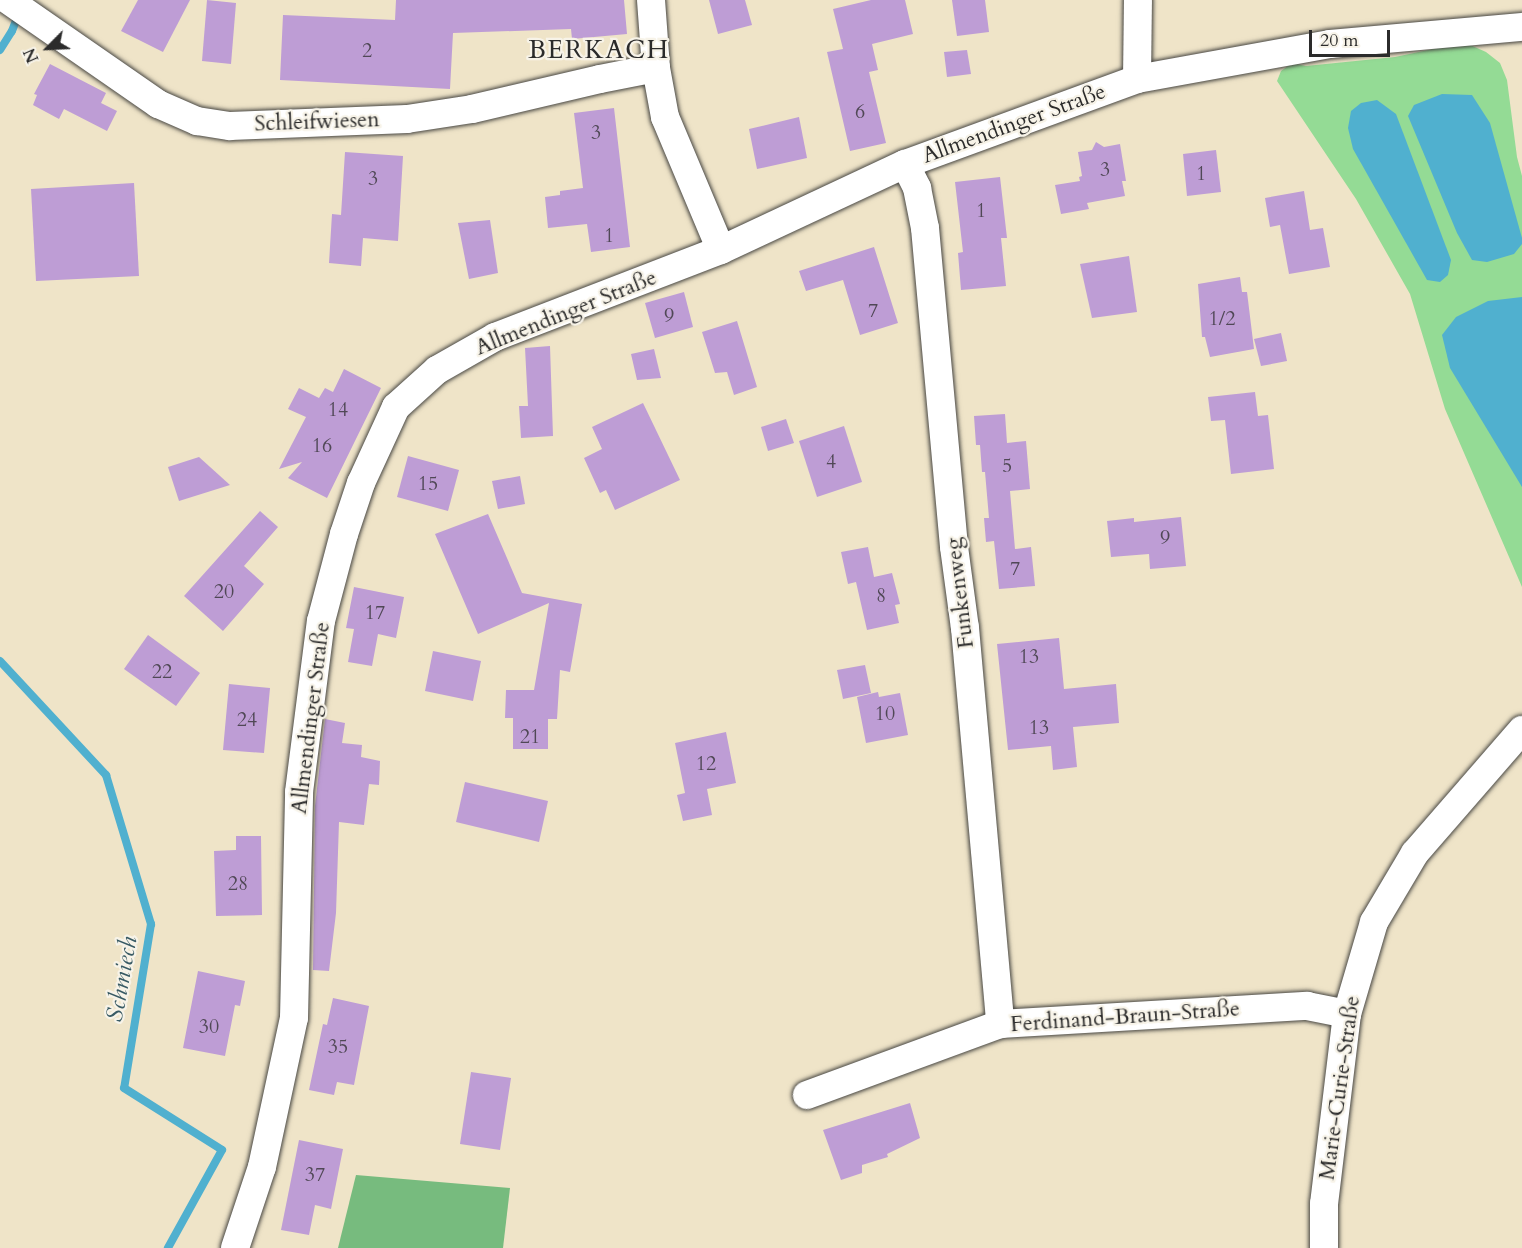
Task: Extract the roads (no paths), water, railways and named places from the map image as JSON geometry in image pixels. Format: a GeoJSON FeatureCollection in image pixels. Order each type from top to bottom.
{"type":"FeatureCollection","features":[{"type":"Feature","properties":{"kind":"street","name":"Schleifwiesen"},"geometry":{"type":"LineString","coordinates":[[8,0],[158,104],[197,121],[230,126],[407,119],[472,109],[600,78],[656,68]]}},
{"type":"Feature","properties":{"kind":"street"},"geometry":{"type":"LineString","coordinates":[[651,0],[656,68],[665,117],[721,250]]}},
{"type":"Feature","properties":{"kind":"street"},"geometry":{"type":"LineString","coordinates":[[1137,79],[1138,0]]}},
{"type":"Feature","properties":{"kind":"street","name":"Allmendinger Straße"},"geometry":{"type":"LineString","coordinates":[[235,1248],[262,1167],[294,1018],[299,792],[321,621],[351,512],[396,407],[436,370],[495,337],[721,250],[905,164],[1137,79],[1330,44],[1521,31]]}},
{"type":"Feature","properties":{"kind":"street","name":"Funkenweg"},"geometry":{"type":"LineString","coordinates":[[905,164],[917,188],[925,228],[954,547],[965,628],[1000,1024]]}},
{"type":"Feature","properties":{"kind":"street","name":"Marie-Curie-Straße"},"geometry":{"type":"LineString","coordinates":[[1324,1248],[1324,1204],[1347,1014],[1374,921],[1415,853],[1522,730]]}},
{"type":"Feature","properties":{"kind":"street","name":"Ferdinand-Braun-Straße"},"geometry":{"type":"LineString","coordinates":[[807,1095],[1000,1024],[1307,1006],[1347,1014]]}},
{"type":"Feature","properties":{"kind":"water"},"geometry":{"type":"Polygon","coordinates":[[[1442,94],[1472,95],[1490,123],[1522,238],[1522,244],[1514,254],[1487,262],[1472,260],[1457,233],[1408,116],[1414,105],[1442,94]]]}},
{"type":"Feature","properties":{"kind":"water"},"geometry":{"type":"Polygon","coordinates":[[[1377,100],[1396,114],[1451,260],[1448,275],[1440,282],[1427,280],[1353,149],[1348,128],[1351,111],[1361,103],[1377,100]]]}},
{"type":"Feature","properties":{"kind":"water"},"geometry":{"type":"Polygon","coordinates":[[[1522,297],[1522,487],[1450,368],[1442,335],[1456,317],[1488,301],[1522,297]]]}},
{"type":"Feature","properties":{"kind":"waterway","name":"Schmiech"},"geometry":{"type":"LineString","coordinates":[[0,50],[12,31],[19,13]]}},
{"type":"Feature","properties":{"kind":"waterway","name":"Schmiech"},"geometry":{"type":"LineString","coordinates":[[0,661],[106,775],[151,924],[124,1088],[222,1150],[168,1248]]}},
{"type":"Feature","properties":{"kind":"district","name":"BERKACH"},"geometry":{"type":"Point","coordinates":[599,50]}}]}
